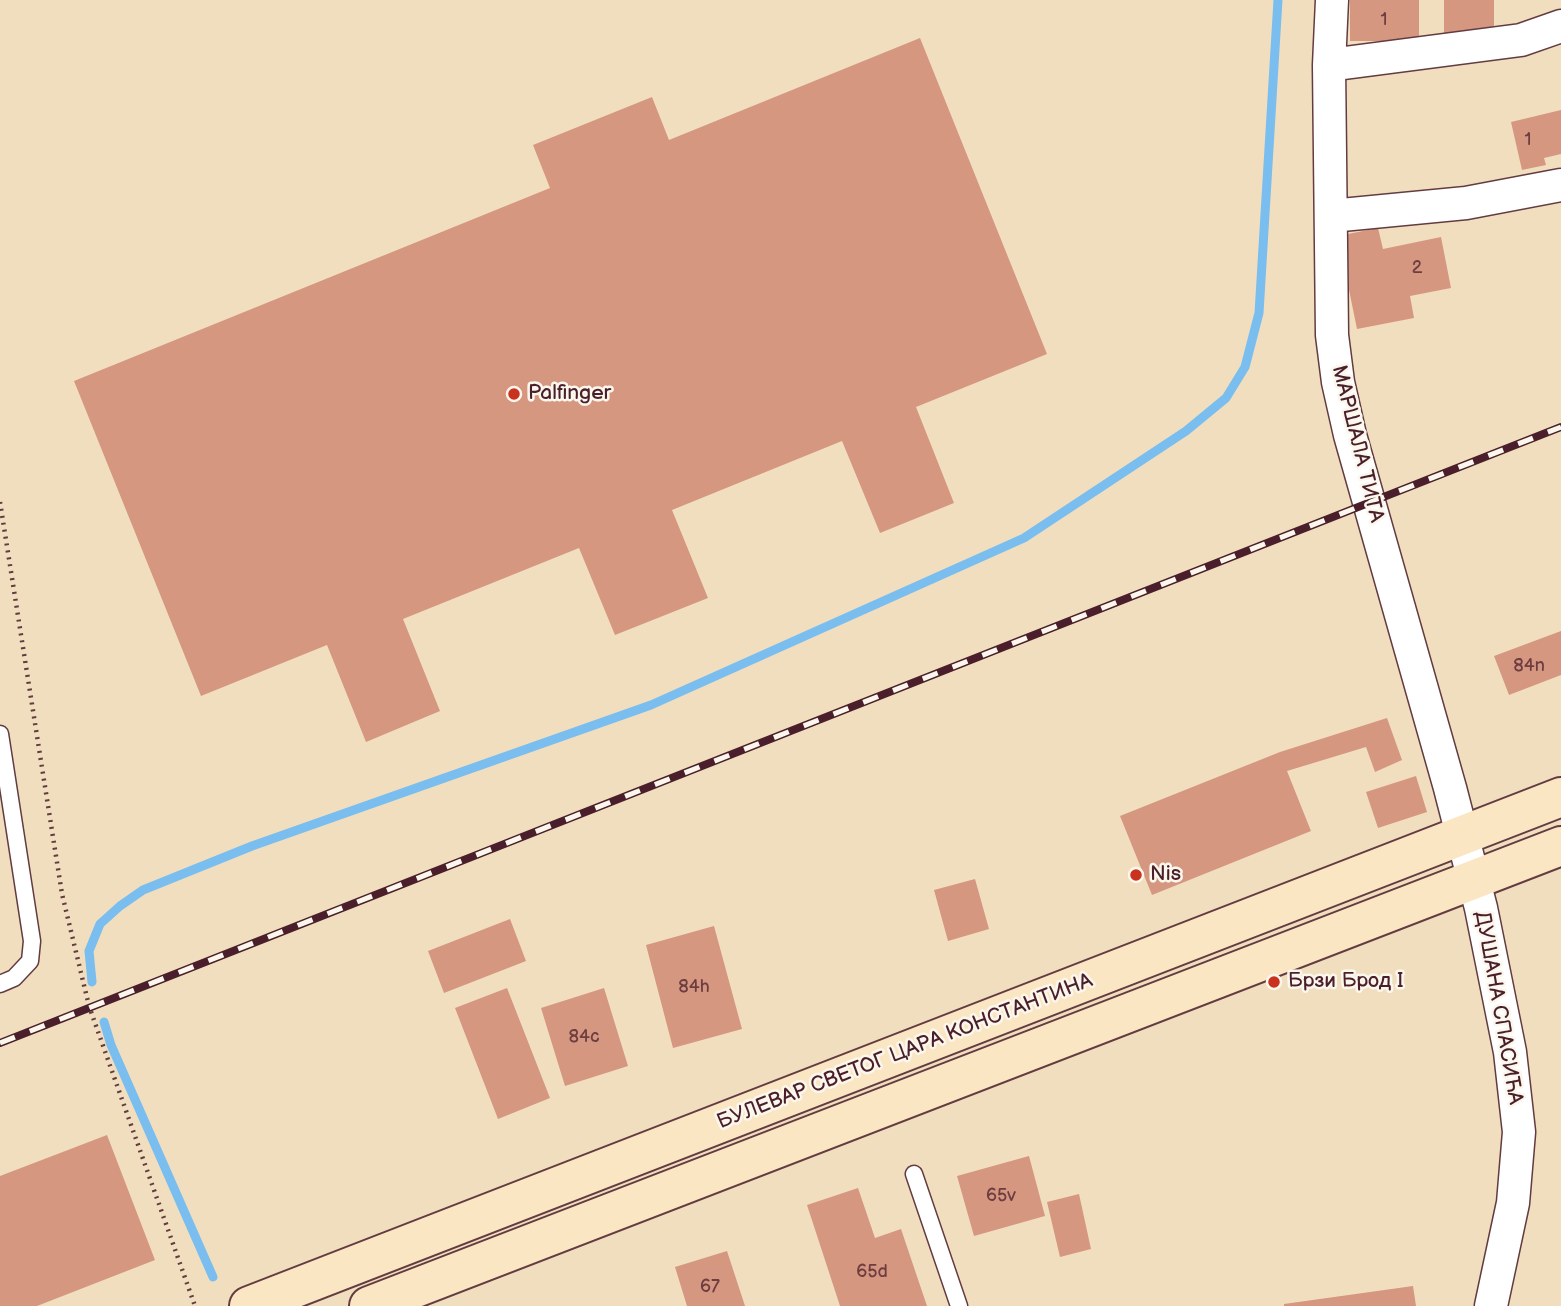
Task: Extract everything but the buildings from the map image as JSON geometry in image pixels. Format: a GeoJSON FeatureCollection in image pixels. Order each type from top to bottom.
{"type":"FeatureCollection","features":[{"type":"Feature","properties":{"kind":"main road","name":"БУЛЕВАР СВЕТОГ ЦАРА КОНСТАНТИНА"},"geometry":{"type":"LineString","coordinates":[[249,1306],[1561,797]]}},
{"type":"Feature","properties":{"kind":"main road"},"geometry":{"type":"LineString","coordinates":[[369,1306],[1561,846]]}},
{"type":"Feature","properties":{"kind":"street","name":"МАРШАЛА ТИТА"},"geometry":{"type":"LineString","coordinates":[[1332,0],[1329,65],[1332,335],[1338,382],[1350,435],[1462,835]]}},
{"type":"Feature","properties":{"kind":"street"},"geometry":{"type":"LineString","coordinates":[[1329,65],[1521,40],[1561,26]]}},
{"type":"Feature","properties":{"kind":"street"},"geometry":{"type":"LineString","coordinates":[[1331,216],[1466,203],[1561,185]]}},
{"type":"Feature","properties":{"kind":"street","name":"ДУШАНА СПАСИЋА"},"geometry":{"type":"LineString","coordinates":[[1462,835],[1510,1052],[1519,1132],[1513,1203],[1491,1306]]}},
{"type":"Feature","properties":{"kind":"lane"},"geometry":{"type":"LineString","coordinates":[[0,734],[32,941],[30,961],[7,981]]}},
{"type":"Feature","properties":{"kind":"lane"},"geometry":{"type":"LineString","coordinates":[[914,1174],[958,1306]]}},
{"type":"Feature","properties":{"kind":"path"},"geometry":{"type":"LineString","coordinates":[[0,502],[62,894],[89,1006],[195,1306]]}},
{"type":"Feature","properties":{"kind":"waterway"},"geometry":{"type":"LineString","coordinates":[[92,982],[89,951],[100,924],[143,890],[252,846],[651,705],[1024,538],[1186,431],[1226,398],[1245,367],[1259,313],[1278,0]]}},
{"type":"Feature","properties":{"kind":"waterway"},"geometry":{"type":"LineString","coordinates":[[104,1022],[111,1045],[213,1277]]}},
{"type":"Feature","properties":{"kind":"railway"},"geometry":{"type":"LineString","coordinates":[[0,1043],[1561,427]]}},
{"type":"Feature","properties":{"kind":"place","name":"Palfinger"},"geometry":{"type":"Point","coordinates":[514,394]}},
{"type":"Feature","properties":{"kind":"place","name":"Nis"},"geometry":{"type":"Point","coordinates":[1136,875]}},
{"type":"Feature","properties":{"kind":"place","name":"Брзи Брод I"},"geometry":{"type":"Point","coordinates":[1274,982]}}]}
